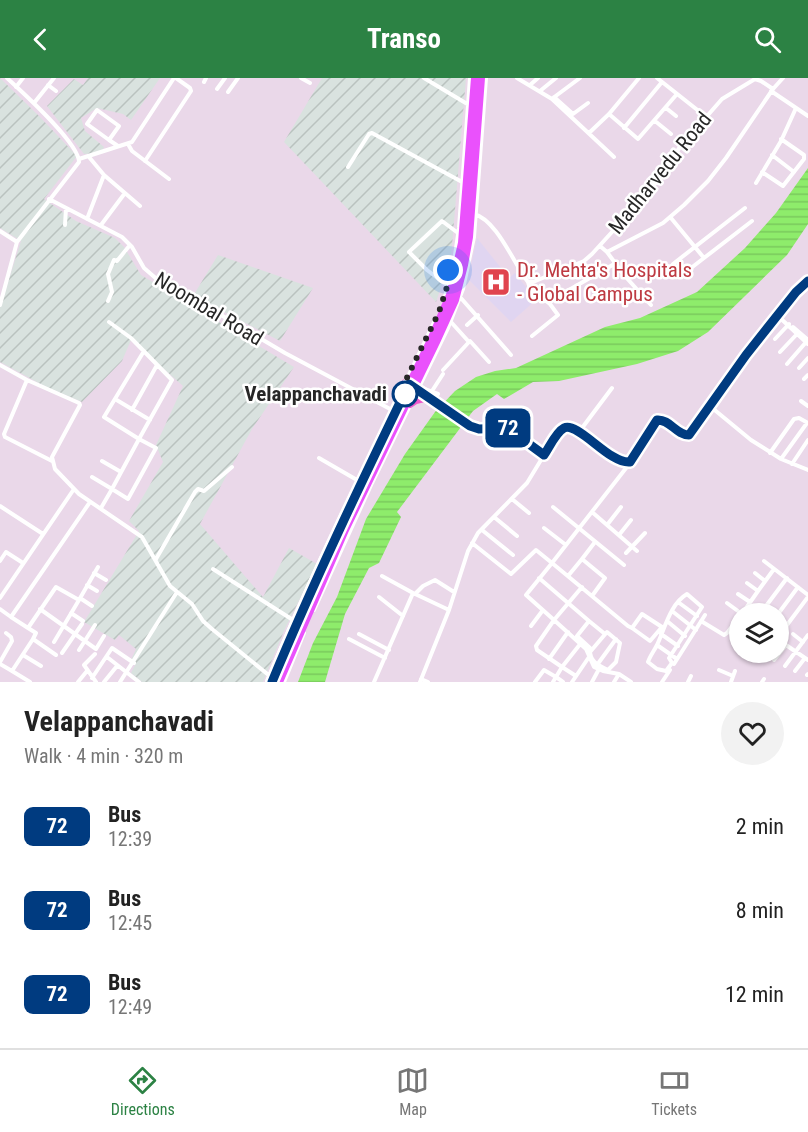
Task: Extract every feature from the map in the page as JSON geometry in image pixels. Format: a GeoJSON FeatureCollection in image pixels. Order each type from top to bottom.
{"type":"FeatureCollection","features":[{"type":"Feature","properties":{"kind":"highway"},"geometry":{"type":"LineString","coordinates":[[468,213],[465,183],[473,78]]}},
{"type":"Feature","properties":{"kind":"highway"},"geometry":{"type":"LineString","coordinates":[[276,681],[413,386],[450,295],[468,213],[481,78]]}},
{"type":"Feature","properties":{"kind":"highway"},"geometry":{"type":"LineString","coordinates":[[276,681],[321,570],[394,411],[413,386]]}},
{"type":"Feature","properties":{"kind":"highway"},"geometry":{"type":"LineString","coordinates":[[326,548],[335,540]]}},
{"type":"Feature","properties":{"kind":"highway"},"geometry":{"type":"LineString","coordinates":[[321,560],[321,570]]}},
{"type":"Feature","properties":{"kind":"highway"},"geometry":{"type":"LineString","coordinates":[[312,602],[313,613]]}},
{"type":"Feature","properties":{"kind":"highway"},"geometry":{"type":"LineString","coordinates":[[294,645],[303,636]]}},
{"type":"Feature","properties":{"kind":"main road"},"geometry":{"type":"LineString","coordinates":[[413,386],[468,424],[479,429],[503,426],[512,430],[544,455],[563,428],[569,427],[612,457],[624,463],[630,462],[657,420],[664,420],[682,435],[689,435],[746,355],[796,292],[808,281]]}},
{"type":"Feature","properties":{"kind":"main road"},"geometry":{"type":"LineString","coordinates":[[410,405],[430,398]]}},
{"type":"Feature","properties":{"kind":"street"},"geometry":{"type":"LineString","coordinates":[[7,78],[63,134],[79,159]]}},
{"type":"Feature","properties":{"kind":"street"},"geometry":{"type":"LineString","coordinates":[[16,87],[23,78]]}},
{"type":"Feature","properties":{"kind":"street"},"geometry":{"type":"LineString","coordinates":[[34,103],[54,78]]}},
{"type":"Feature","properties":{"kind":"street"},"geometry":{"type":"LineString","coordinates":[[0,305],[17,242],[79,159],[132,142],[175,78],[191,88],[191,91],[145,161]]}},
{"type":"Feature","properties":{"kind":"street"},"geometry":{"type":"LineString","coordinates":[[217,89],[225,78]]}},
{"type":"Feature","properties":{"kind":"street"},"geometry":{"type":"LineString","coordinates":[[228,92],[238,78]]}},
{"type":"Feature","properties":{"kind":"street"},"geometry":{"type":"LineString","coordinates":[[302,78],[310,83]]}},
{"type":"Feature","properties":{"kind":"street"},"geometry":{"type":"LineString","coordinates":[[424,78],[471,105]]}},
{"type":"Feature","properties":{"kind":"street"},"geometry":{"type":"LineString","coordinates":[[413,386],[451,322],[471,255],[468,213],[486,78]]}},
{"type":"Feature","properties":{"kind":"street"},"geometry":{"type":"LineString","coordinates":[[517,78],[553,98],[614,157]]}},
{"type":"Feature","properties":{"kind":"street"},"geometry":{"type":"LineString","coordinates":[[530,85],[538,78]]}},
{"type":"Feature","properties":{"kind":"street"},"geometry":{"type":"LineString","coordinates":[[540,91],[556,78]]}},
{"type":"Feature","properties":{"kind":"street"},"geometry":{"type":"LineString","coordinates":[[553,98],[580,78]]}},
{"type":"Feature","properties":{"kind":"street"},"geometry":{"type":"LineString","coordinates":[[589,134],[639,78]]}},
{"type":"Feature","properties":{"kind":"street"},"geometry":{"type":"LineString","coordinates":[[657,78],[705,116]]}},
{"type":"Feature","properties":{"kind":"street"},"geometry":{"type":"LineString","coordinates":[[607,252],[671,218],[708,181],[772,90],[783,78]]}},
{"type":"Feature","properties":{"kind":"street","name":"Madharvedu Road"},"geometry":{"type":"LineString","coordinates":[[528,282],[584,261],[600,246],[652,188],[680,147],[722,99],[752,80],[759,79],[772,90]]}},
{"type":"Feature","properties":{"kind":"street"},"geometry":{"type":"LineString","coordinates":[[624,128],[662,82]]}},
{"type":"Feature","properties":{"kind":"street"},"geometry":{"type":"LineString","coordinates":[[48,85],[56,91]]}},
{"type":"Feature","properties":{"kind":"street"},"geometry":{"type":"LineString","coordinates":[[772,90],[808,116]]}},
{"type":"Feature","properties":{"kind":"street"},"geometry":{"type":"LineString","coordinates":[[609,114],[638,140],[677,94]]}},
{"type":"Feature","properties":{"kind":"street"},"geometry":{"type":"LineString","coordinates":[[572,115],[588,104]]}},
{"type":"Feature","properties":{"kind":"street"},"geometry":{"type":"LineString","coordinates":[[666,108],[676,116]]}},
{"type":"Feature","properties":{"kind":"street"},"geometry":{"type":"LineString","coordinates":[[756,183],[782,139],[796,108]]}},
{"type":"Feature","properties":{"kind":"street"},"geometry":{"type":"LineString","coordinates":[[110,140],[120,124],[97,110],[87,124],[110,140],[119,146]]}},
{"type":"Feature","properties":{"kind":"street"},"geometry":{"type":"LineString","coordinates":[[655,121],[671,134]]}},
{"type":"Feature","properties":{"kind":"street"},"geometry":{"type":"LineString","coordinates":[[348,167],[369,134],[372,134],[465,183]]}},
{"type":"Feature","properties":{"kind":"street"},"geometry":{"type":"LineString","coordinates":[[762,172],[783,186],[794,172],[804,155],[782,139]]}},
{"type":"Feature","properties":{"kind":"street"},"geometry":{"type":"LineString","coordinates":[[128,144],[132,151],[169,179]]}},
{"type":"Feature","properties":{"kind":"street"},"geometry":{"type":"LineString","coordinates":[[772,155],[794,172]]}},
{"type":"Feature","properties":{"kind":"street"},"geometry":{"type":"LineString","coordinates":[[89,157],[104,175],[140,207]]}},
{"type":"Feature","properties":{"kind":"street"},"geometry":{"type":"LineString","coordinates":[[87,219],[104,175]]}},
{"type":"Feature","properties":{"kind":"street"},"geometry":{"type":"LineString","coordinates":[[101,225],[125,193]]}},
{"type":"Feature","properties":{"kind":"street","name":"Noombal Road"},"geometry":{"type":"LineString","coordinates":[[49,199],[121,236],[130,245],[144,268],[159,281],[285,353],[394,411]]}},
{"type":"Feature","properties":{"kind":"street"},"geometry":{"type":"LineString","coordinates":[[65,225],[66,208]]}},
{"type":"Feature","properties":{"kind":"street"},"geometry":{"type":"LineString","coordinates":[[673,264],[745,208]]}},
{"type":"Feature","properties":{"kind":"street"},"geometry":{"type":"LineString","coordinates":[[276,681],[303,636],[410,405],[413,386],[448,286],[452,271],[448,270],[448,264],[454,259],[459,234],[468,213]]}},
{"type":"Feature","properties":{"kind":"street"},"geometry":{"type":"LineString","coordinates":[[468,213],[482,217],[494,230],[528,282],[530,289],[548,302],[558,316],[532,336]]}},
{"type":"Feature","properties":{"kind":"street"},"geometry":{"type":"LineString","coordinates":[[671,218],[704,258]]}},
{"type":"Feature","properties":{"kind":"street"},"geometry":{"type":"LineString","coordinates":[[448,286],[420,264],[409,252],[442,221],[459,234]]}},
{"type":"Feature","properties":{"kind":"street"},"geometry":{"type":"LineString","coordinates":[[682,274],[752,221]]}},
{"type":"Feature","properties":{"kind":"street"},"geometry":{"type":"LineString","coordinates":[[0,231],[17,242]]}},
{"type":"Feature","properties":{"kind":"street"},"geometry":{"type":"LineString","coordinates":[[108,302],[112,292],[108,274],[114,260],[117,261],[130,245]]}},
{"type":"Feature","properties":{"kind":"street"},"geometry":{"type":"LineString","coordinates":[[600,246],[651,305]]}},
{"type":"Feature","properties":{"kind":"street"},"geometry":{"type":"LineString","coordinates":[[548,302],[616,263]]}},
{"type":"Feature","properties":{"kind":"street"},"geometry":{"type":"LineString","coordinates":[[460,297],[511,355]]}},
{"type":"Feature","properties":{"kind":"street"},"geometry":{"type":"LineString","coordinates":[[468,325],[478,315]]}},
{"type":"Feature","properties":{"kind":"street"},"geometry":{"type":"LineString","coordinates":[[778,315],[808,342],[787,364]]}},
{"type":"Feature","properties":{"kind":"street"},"geometry":{"type":"LineString","coordinates":[[101,508],[172,380],[131,338],[109,322]]}},
{"type":"Feature","properties":{"kind":"street"},"geometry":{"type":"LineString","coordinates":[[451,322],[489,362]]}},
{"type":"Feature","properties":{"kind":"street"},"geometry":{"type":"LineString","coordinates":[[775,339],[789,325]]}},
{"type":"Feature","properties":{"kind":"street"},"geometry":{"type":"LineString","coordinates":[[780,352],[808,330]]}},
{"type":"Feature","properties":{"kind":"street"},"geometry":{"type":"LineString","coordinates":[[432,391],[443,372],[469,340]]}},
{"type":"Feature","properties":{"kind":"street"},"geometry":{"type":"LineString","coordinates":[[92,477],[128,499],[156,448],[104,417],[144,351]]}},
{"type":"Feature","properties":{"kind":"street"},"geometry":{"type":"LineString","coordinates":[[799,368],[808,358]]}},
{"type":"Feature","properties":{"kind":"street"},"geometry":{"type":"LineString","coordinates":[[132,410],[157,364]]}},
{"type":"Feature","properties":{"kind":"street"},"geometry":{"type":"LineString","coordinates":[[0,365],[80,405],[52,461]]}},
{"type":"Feature","properties":{"kind":"street"},"geometry":{"type":"LineString","coordinates":[[804,380],[808,375]]}},
{"type":"Feature","properties":{"kind":"street"},"geometry":{"type":"LineString","coordinates":[[27,380],[4,434],[8,439],[52,461],[55,469],[68,480],[74,489],[142,537],[170,586],[195,607],[203,621],[276,681]]}},
{"type":"Feature","properties":{"kind":"street"},"geometry":{"type":"LineString","coordinates":[[413,386],[438,394]]}},
{"type":"Feature","properties":{"kind":"street"},"geometry":{"type":"LineString","coordinates":[[579,432],[612,388]]}},
{"type":"Feature","properties":{"kind":"street"},"geometry":{"type":"LineString","coordinates":[[115,399],[150,420]]}},
{"type":"Feature","properties":{"kind":"street"},"geometry":{"type":"LineString","coordinates":[[801,401],[808,406]]}},
{"type":"Feature","properties":{"kind":"street"},"geometry":{"type":"LineString","coordinates":[[711,407],[770,453],[792,464],[807,467]]}},
{"type":"Feature","properties":{"kind":"street"},"geometry":{"type":"LineString","coordinates":[[276,681],[293,621],[357,480],[394,411]]}},
{"type":"Feature","properties":{"kind":"street"},"geometry":{"type":"LineString","coordinates":[[770,453],[794,419],[799,418],[808,423],[781,459]]}},
{"type":"Feature","properties":{"kind":"street"},"geometry":{"type":"LineString","coordinates":[[477,423],[481,425],[500,421],[512,430]]}},
{"type":"Feature","properties":{"kind":"street"},"geometry":{"type":"LineString","coordinates":[[792,464],[808,440]]}},
{"type":"Feature","properties":{"kind":"street"},"geometry":{"type":"LineString","coordinates":[[428,682],[420,680],[449,610],[463,563],[472,543],[526,483],[544,455]]}},
{"type":"Feature","properties":{"kind":"street"},"geometry":{"type":"LineString","coordinates":[[319,458],[357,480]]}},
{"type":"Feature","properties":{"kind":"street"},"geometry":{"type":"LineString","coordinates":[[102,461],[121,472]]}},
{"type":"Feature","properties":{"kind":"street"},"geometry":{"type":"LineString","coordinates":[[630,462],[526,595],[581,643],[597,667],[619,674],[631,682]]}},
{"type":"Feature","properties":{"kind":"street"},"geometry":{"type":"LineString","coordinates":[[156,560],[195,492],[198,489],[204,491],[211,487],[232,467]]}},
{"type":"Feature","properties":{"kind":"street"},"geometry":{"type":"LineString","coordinates":[[0,598],[74,489]]}},
{"type":"Feature","properties":{"kind":"street"},"geometry":{"type":"LineString","coordinates":[[512,499],[529,513]]}},
{"type":"Feature","properties":{"kind":"street"},"geometry":{"type":"LineString","coordinates":[[11,617],[90,502]]}},
{"type":"Feature","properties":{"kind":"street"},"geometry":{"type":"LineString","coordinates":[[0,506],[43,534]]}},
{"type":"Feature","properties":{"kind":"street"},"geometry":{"type":"LineString","coordinates":[[553,507],[624,565]]}},
{"type":"Feature","properties":{"kind":"street"},"geometry":{"type":"LineString","coordinates":[[607,525],[621,507]]}},
{"type":"Feature","properties":{"kind":"street"},"geometry":{"type":"LineString","coordinates":[[592,512],[637,551]]}},
{"type":"Feature","properties":{"kind":"street"},"geometry":{"type":"LineString","coordinates":[[494,517],[517,536]]}},
{"type":"Feature","properties":{"kind":"street"},"geometry":{"type":"LineString","coordinates":[[619,535],[631,520]]}},
{"type":"Feature","properties":{"kind":"street"},"geometry":{"type":"LineString","coordinates":[[544,528],[566,545]]}},
{"type":"Feature","properties":{"kind":"street"},"geometry":{"type":"LineString","coordinates":[[482,530],[513,555]]}},
{"type":"Feature","properties":{"kind":"street"},"geometry":{"type":"LineString","coordinates":[[626,553],[645,533]]}},
{"type":"Feature","properties":{"kind":"street"},"geometry":{"type":"LineString","coordinates":[[568,576],[595,542]]}},
{"type":"Feature","properties":{"kind":"street"},"geometry":{"type":"LineString","coordinates":[[472,543],[511,574],[536,550],[632,628],[650,641],[662,627],[642,614],[632,628]]}},
{"type":"Feature","properties":{"kind":"street"},"geometry":{"type":"LineString","coordinates":[[0,548],[23,563]]}},
{"type":"Feature","properties":{"kind":"street"},"geometry":{"type":"LineString","coordinates":[[0,561],[6,552]]}},
{"type":"Feature","properties":{"kind":"street"},"geometry":{"type":"LineString","coordinates":[[582,559],[605,578],[592,596]]}},
{"type":"Feature","properties":{"kind":"street"},"geometry":{"type":"LineString","coordinates":[[764,561],[808,596],[789,622]]}},
{"type":"Feature","properties":{"kind":"street"},"geometry":{"type":"LineString","coordinates":[[54,642],[98,567]]}},
{"type":"Feature","properties":{"kind":"street"},"geometry":{"type":"LineString","coordinates":[[213,569],[293,621]]}},
{"type":"Feature","properties":{"kind":"street"},"geometry":{"type":"LineString","coordinates":[[727,603],[742,614],[774,569]]}},
{"type":"Feature","properties":{"kind":"street"},"geometry":{"type":"LineString","coordinates":[[94,573],[106,580]]}},
{"type":"Feature","properties":{"kind":"street"},"geometry":{"type":"LineString","coordinates":[[754,573],[765,581]]}},
{"type":"Feature","properties":{"kind":"street"},"geometry":{"type":"LineString","coordinates":[[382,576],[449,610]]}},
{"type":"Feature","properties":{"kind":"street"},"geometry":{"type":"LineString","coordinates":[[540,578],[605,634],[607,632],[620,642],[616,662],[608,671]]}},
{"type":"Feature","properties":{"kind":"street"},"geometry":{"type":"LineString","coordinates":[[768,603],[787,578]]}},
{"type":"Feature","properties":{"kind":"street"},"geometry":{"type":"LineString","coordinates":[[374,682],[414,594],[435,580],[454,592]]}},
{"type":"Feature","properties":{"kind":"street"},"geometry":{"type":"LineString","coordinates":[[747,583],[758,591]]}},
{"type":"Feature","properties":{"kind":"street"},"geometry":{"type":"LineString","coordinates":[[87,585],[97,591]]}},
{"type":"Feature","properties":{"kind":"street"},"geometry":{"type":"LineString","coordinates":[[28,628],[56,587],[92,606]]}},
{"type":"Feature","properties":{"kind":"street"},"geometry":{"type":"LineString","coordinates":[[576,676],[537,650],[536,646],[582,587]]}},
{"type":"Feature","properties":{"kind":"street"},"geometry":{"type":"LineString","coordinates":[[786,603],[798,587]]}},
{"type":"Feature","properties":{"kind":"street"},"geometry":{"type":"LineString","coordinates":[[120,682],[177,592]]}},
{"type":"Feature","properties":{"kind":"street"},"geometry":{"type":"LineString","coordinates":[[687,594],[702,606],[670,655],[669,658],[673,662],[666,671],[657,669],[648,662],[672,611],[687,594]]}},
{"type":"Feature","properties":{"kind":"street"},"geometry":{"type":"LineString","coordinates":[[738,594],[750,602]]}},
{"type":"Feature","properties":{"kind":"street"},"geometry":{"type":"LineString","coordinates":[[379,597],[403,616]]}},
{"type":"Feature","properties":{"kind":"street"},"geometry":{"type":"LineString","coordinates":[[678,602],[697,616]]}},
{"type":"Feature","properties":{"kind":"street"},"geometry":{"type":"LineString","coordinates":[[0,609],[36,633],[12,671]]}},
{"type":"Feature","properties":{"kind":"street"},"geometry":{"type":"LineString","coordinates":[[40,609],[96,649],[104,636]]}},
{"type":"Feature","properties":{"kind":"street"},"geometry":{"type":"LineString","coordinates":[[531,626],[543,610]]}},
{"type":"Feature","properties":{"kind":"street"},"geometry":{"type":"LineString","coordinates":[[672,611],[696,630]]}},
{"type":"Feature","properties":{"kind":"street"},"geometry":{"type":"LineString","coordinates":[[62,653],[82,622],[71,613]]}},
{"type":"Feature","properties":{"kind":"street"},"geometry":{"type":"LineString","coordinates":[[662,682],[705,615]]}},
{"type":"Feature","properties":{"kind":"street"},"geometry":{"type":"LineString","coordinates":[[589,621],[577,636],[590,648],[589,654]]}},
{"type":"Feature","properties":{"kind":"street"},"geometry":{"type":"LineString","coordinates":[[667,621],[690,639]]}},
{"type":"Feature","properties":{"kind":"street"},"geometry":{"type":"LineString","coordinates":[[701,621],[724,634],[729,630]]}},
{"type":"Feature","properties":{"kind":"street"},"geometry":{"type":"LineString","coordinates":[[79,650],[95,625]]}},
{"type":"Feature","properties":{"kind":"street"},"geometry":{"type":"LineString","coordinates":[[549,658],[568,632]]}},
{"type":"Feature","properties":{"kind":"street"},"geometry":{"type":"LineString","coordinates":[[6,633],[12,641],[0,663],[30,682]]}},
{"type":"Feature","properties":{"kind":"street"},"geometry":{"type":"LineString","coordinates":[[358,634],[389,650]]}},
{"type":"Feature","properties":{"kind":"street"},"geometry":{"type":"LineString","coordinates":[[572,682],[589,654],[605,634]]}},
{"type":"Feature","properties":{"kind":"street"},"geometry":{"type":"LineString","coordinates":[[661,634],[683,650]]}},
{"type":"Feature","properties":{"kind":"street"},"geometry":{"type":"LineString","coordinates":[[793,634],[803,642]]}},
{"type":"Feature","properties":{"kind":"street"},"geometry":{"type":"LineString","coordinates":[[785,666],[808,635]]}},
{"type":"Feature","properties":{"kind":"street"},"geometry":{"type":"LineString","coordinates":[[33,639],[57,655]]}},
{"type":"Feature","properties":{"kind":"street"},"geometry":{"type":"LineString","coordinates":[[349,639],[385,658]]}},
{"type":"Feature","properties":{"kind":"street"},"geometry":{"type":"LineString","coordinates":[[592,682],[597,667],[616,639]]}},
{"type":"Feature","properties":{"kind":"street"},"geometry":{"type":"LineString","coordinates":[[553,682],[581,643]]}},
{"type":"Feature","properties":{"kind":"street"},"geometry":{"type":"LineString","coordinates":[[657,645],[676,659]]}},
{"type":"Feature","properties":{"kind":"street"},"geometry":{"type":"LineString","coordinates":[[92,678],[114,647],[134,663]]}},
{"type":"Feature","properties":{"kind":"street"},"geometry":{"type":"LineString","coordinates":[[789,647],[807,659],[795,671]]}},
{"type":"Feature","properties":{"kind":"street"},"geometry":{"type":"LineString","coordinates":[[95,654],[84,666],[96,682]]}},
{"type":"Feature","properties":{"kind":"street"},"geometry":{"type":"LineString","coordinates":[[23,655],[41,666]]}},
{"type":"Feature","properties":{"kind":"street"},"geometry":{"type":"LineString","coordinates":[[107,657],[139,682]]}},
{"type":"Feature","properties":{"kind":"street"},"geometry":{"type":"LineString","coordinates":[[104,682],[117,666]]}},
{"type":"Feature","properties":{"kind":"street"},"geometry":{"type":"LineString","coordinates":[[536,682],[544,670],[563,682]]}},
{"type":"Feature","properties":{"kind":"street"},"geometry":{"type":"LineString","coordinates":[[719,670],[734,673],[731,682]]}},
{"type":"Feature","properties":{"kind":"street"},"geometry":{"type":"LineString","coordinates":[[78,682],[87,671]]}},
{"type":"Feature","properties":{"kind":"street"},"geometry":{"type":"LineString","coordinates":[[614,682],[619,674]]}},
{"type":"Feature","properties":{"kind":"street"},"geometry":{"type":"LineString","coordinates":[[688,682],[692,676]]}},
{"type":"Feature","properties":{"kind":"shaded area"},"geometry":{"type":"Polygon","coordinates":[[[0,78],[77,156],[44,199],[76,221],[115,238],[124,247],[141,275],[294,367],[252,429],[200,524],[263,597],[289,548],[317,564],[284,631],[263,682],[142,682],[131,673],[136,663],[131,660],[136,649],[119,635],[115,640],[84,622],[139,531],[129,521],[163,462],[156,445],[183,386],[131,340],[122,361],[82,402],[46,387],[0,362],[0,307],[21,241],[0,228],[0,78]]]}},
{"type":"Feature","properties":{"kind":"shaded area"},"geometry":{"type":"Polygon","coordinates":[[[88,78],[160,78],[131,120],[123,114],[97,108],[81,118],[85,131],[104,147],[101,153],[84,154],[47,106],[74,79],[83,85],[88,78]]]}},
{"type":"Feature","properties":{"kind":"shaded area"},"geometry":{"type":"Polygon","coordinates":[[[322,78],[466,78],[451,258],[436,302],[284,142],[322,78]]]}},
{"type":"Feature","properties":{"kind":"shaded area"},"geometry":{"type":"Polygon","coordinates":[[[808,168],[808,224],[787,255],[708,332],[678,351],[637,364],[559,381],[533,382],[504,399],[497,394],[473,411],[397,512],[401,517],[379,563],[369,568],[345,614],[325,682],[298,682],[313,643],[337,597],[366,519],[405,454],[435,412],[455,391],[476,377],[516,368],[605,327],[640,318],[697,292],[745,248],[776,213],[808,168]]]}},
{"type":"Feature","properties":{"kind":"shaded area","name":"Dr. Mehta's Hospitals - Global Campus"},"geometry":{"type":"Polygon","coordinates":[[[477,238],[509,278],[515,273],[536,300],[511,322],[468,279],[477,238]]]}},
{"type":"Feature","properties":{"kind":"shaded area"},"geometry":{"type":"Polygon","coordinates":[[[218,255],[313,288],[280,341],[193,296],[218,255]]]}},
{"type":"Feature","properties":{"kind":"bus line","name":"72"},"geometry":{"type":"LineString","coordinates":[[272,682],[351,504],[409,384],[470,426],[479,429],[505,427],[544,455],[559,432],[569,427],[612,457],[624,463],[630,462],[657,420],[664,420],[682,435],[689,435],[693,431],[746,355],[796,292],[808,281]]}},
{"type":"Feature","properties":{"kind":"place","name":"Dr. Mehta's Hospitals - Global Campus"},"geometry":{"type":"Point","coordinates":[496,282]}},
{"type":"Feature","properties":{"kind":"place","name":"Velappanchavadi"},"geometry":{"type":"Point","coordinates":[405,394]}},
{"type":"Feature","properties":{"kind":"route"},"geometry":{"type":"LineString","coordinates":[[405,394],[400,392],[445,297],[452,271],[448,270]]}}]}
